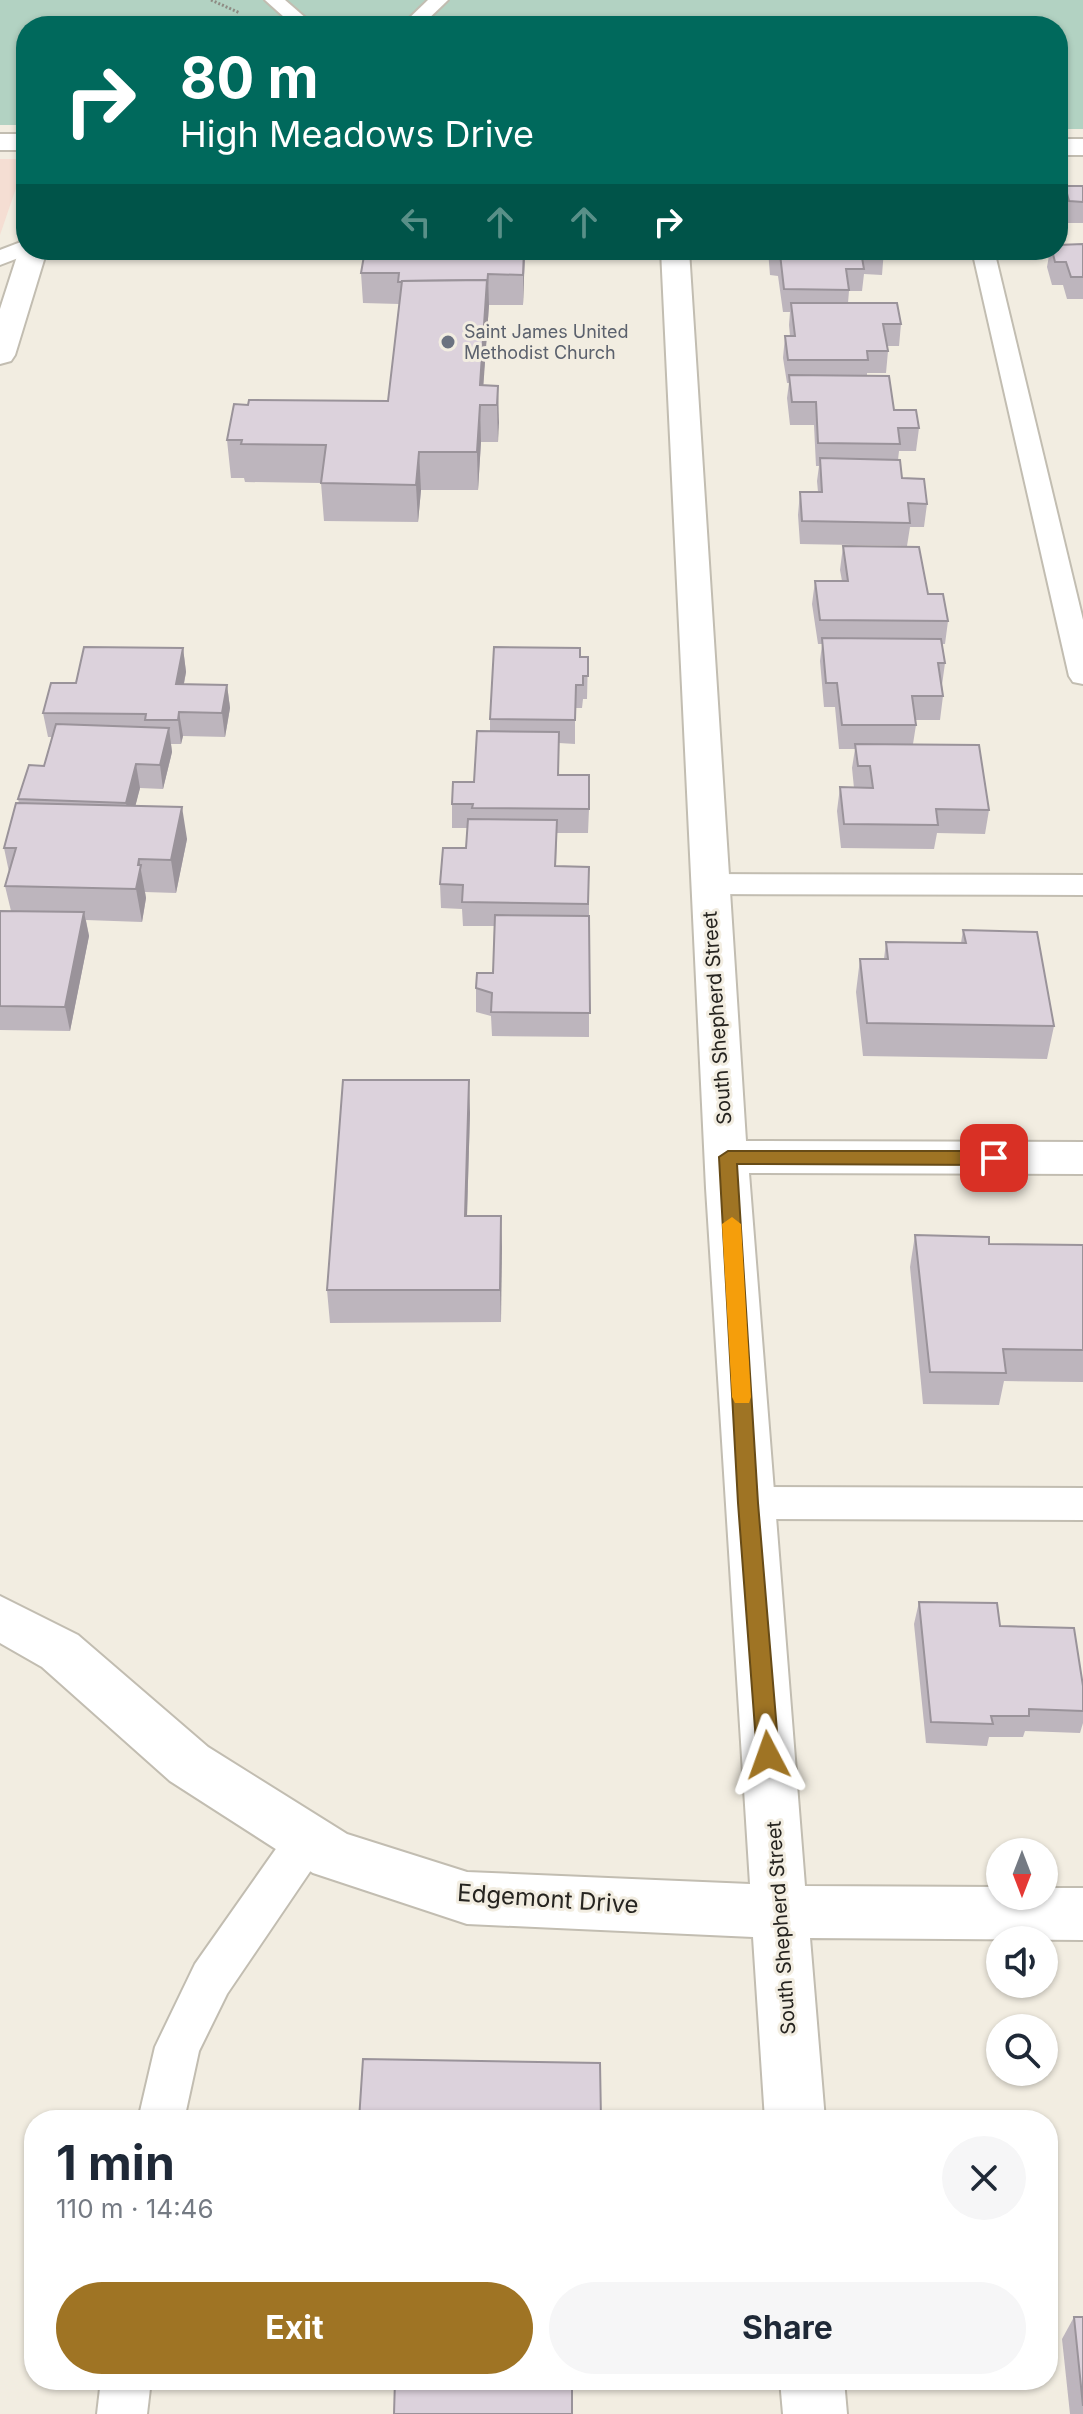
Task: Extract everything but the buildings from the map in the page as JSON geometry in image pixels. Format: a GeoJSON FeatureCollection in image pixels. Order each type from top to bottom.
{"type":"FeatureCollection","features":[{"type":"Feature","properties":{"kind":"street"},"geometry":{"type":"LineString","coordinates":[[0,355],[30,260]]}},
{"type":"Feature","properties":{"kind":"street","name":"South Shepherd Street"},"geometry":{"type":"LineString","coordinates":[[676,260],[707,884],[728,1157],[748,1503],[794,2110]]}},
{"type":"Feature","properties":{"kind":"street"},"geometry":{"type":"LineString","coordinates":[[728,1157],[1083,1158]]}},
{"type":"Feature","properties":{"kind":"street","name":"Edgemont Drive"},"geometry":{"type":"LineString","coordinates":[[0,1618],[60,1651],[189,1764],[332,1855],[467,1898],[781,1912],[1083,1914]]}},
{"type":"Feature","properties":{"kind":"street"},"geometry":{"type":"LineString","coordinates":[[813,2390],[815,2414]]}},
{"type":"Feature","properties":{"kind":"lane"},"geometry":{"type":"LineString","coordinates":[[274,0],[294,16]]}},
{"type":"Feature","properties":{"kind":"lane"},"geometry":{"type":"LineString","coordinates":[[421,16],[439,0]]}},
{"type":"Feature","properties":{"kind":"lane"},"geometry":{"type":"LineString","coordinates":[[985,260],[1083,676]]}},
{"type":"Feature","properties":{"kind":"lane"},"geometry":{"type":"LineString","coordinates":[[707,884],[1083,885]]}},
{"type":"Feature","properties":{"kind":"lane"},"geometry":{"type":"LineString","coordinates":[[748,1503],[1083,1504]]}},
{"type":"Feature","properties":{"kind":"lane"},"geometry":{"type":"LineString","coordinates":[[163,2110],[177,2047],[211,1979],[307,1840]]}},
{"type":"Feature","properties":{"kind":"lane"},"geometry":{"type":"LineString","coordinates":[[122,2414],[125,2390]]}},
{"type":"Feature","properties":{"kind":"path"},"geometry":{"type":"LineString","coordinates":[[211,0],[239,13]]}},
{"type":"Feature","properties":{"kind":"shaded area"},"geometry":{"type":"Polygon","coordinates":[[[0,159],[16,159],[16,188],[0,235],[0,159]]]}},
{"type":"Feature","properties":{"kind":"green space"},"geometry":{"type":"Polygon","coordinates":[[[0,0],[1083,0],[1083,129],[1068,129],[1068,16],[16,16],[16,125],[0,125],[0,0]]]}},
{"type":"Feature","properties":{"kind":"slow traffic"},"geometry":{"type":"LineString","coordinates":[[732,1224],[742,1397]]}},
{"type":"Feature","properties":{"kind":"place","name":"Saint James United Methodist Church"},"geometry":{"type":"Point","coordinates":[448,342]}},
{"type":"Feature","properties":{"kind":"route"},"geometry":{"type":"LineString","coordinates":[[768,1755],[748,1503],[728,1157],[994,1158]]}}]}
